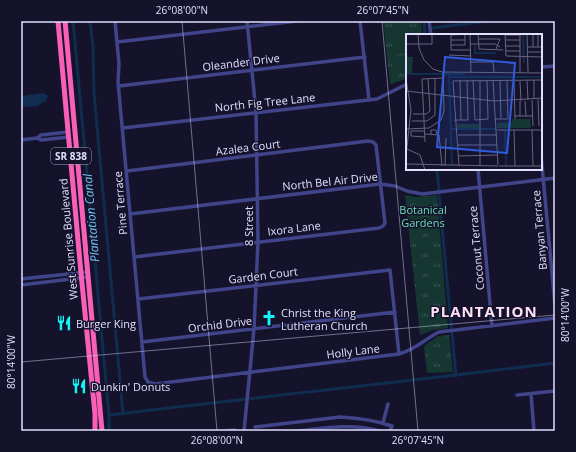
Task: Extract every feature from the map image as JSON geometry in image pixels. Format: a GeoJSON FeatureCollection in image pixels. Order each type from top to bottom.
{"type":"FeatureCollection","features":[{"type":"Feature","properties":{"kind":"highway","name":"West Sunrise Boulevard"},"geometry":{"type":"LineString","coordinates":[[58,21],[95,414],[95,431]]}},
{"type":"Feature","properties":{"kind":"highway","name":"West Sunrise Boulevard"},"geometry":{"type":"LineString","coordinates":[[65,21],[102,431]]}},
{"type":"Feature","properties":{"kind":"highway"},"geometry":{"type":"LineString","coordinates":[[61,46],[69,66]]}},
{"type":"Feature","properties":{"kind":"highway"},"geometry":{"type":"LineString","coordinates":[[65,100],[68,105],[70,127],[75,130]]}},
{"type":"Feature","properties":{"kind":"highway"},"geometry":{"type":"LineString","coordinates":[[69,135],[72,136],[76,183],[81,192]]}},
{"type":"Feature","properties":{"kind":"street","name":"Pine Terrace"},"geometry":{"type":"LineString","coordinates":[[115,21],[122,128],[145,377],[148,382]]}},
{"type":"Feature","properties":{"kind":"street","name":"8 Street"},"geometry":{"type":"LineString","coordinates":[[244,431],[254,329],[258,242],[256,112],[247,21]]}},
{"type":"Feature","properties":{"kind":"street"},"geometry":{"type":"LineString","coordinates":[[117,42],[297,21]]}},
{"type":"Feature","properties":{"kind":"street"},"geometry":{"type":"LineString","coordinates":[[360,21],[369,100]]}},
{"type":"Feature","properties":{"kind":"street"},"geometry":{"type":"LineString","coordinates":[[429,21],[431,34]]}},
{"type":"Feature","properties":{"kind":"street","name":"Oleander Drive"},"geometry":{"type":"LineString","coordinates":[[119,86],[364,56]]}},
{"type":"Feature","properties":{"kind":"street"},"geometry":{"type":"LineString","coordinates":[[542,67],[555,66]]}},
{"type":"Feature","properties":{"kind":"street","name":"North Fig Tree Lane"},"geometry":{"type":"LineString","coordinates":[[122,128],[369,100],[384,96],[406,85]]}},
{"type":"Feature","properties":{"kind":"street"},"geometry":{"type":"LineString","coordinates":[[21,140],[37,138],[41,135],[69,135]]}},
{"type":"Feature","properties":{"kind":"street","name":"Azalea Court"},"geometry":{"type":"LineString","coordinates":[[126,171],[373,142],[376,145],[380,184]]}},
{"type":"Feature","properties":{"kind":"street","name":"Banyan Terrace"},"geometry":{"type":"LineString","coordinates":[[542,168],[555,304]]}},
{"type":"Feature","properties":{"kind":"street","name":"Coconut Terrace"},"geometry":{"type":"LineString","coordinates":[[478,170],[492,326]]}},
{"type":"Feature","properties":{"kind":"street","name":"North Bel Air Drive"},"geometry":{"type":"LineString","coordinates":[[130,214],[380,184],[395,186],[416,194],[555,178]]}},
{"type":"Feature","properties":{"kind":"street","name":"Ixora Lane"},"geometry":{"type":"LineString","coordinates":[[134,256],[379,228],[384,226],[380,184]]}},
{"type":"Feature","properties":{"kind":"street","name":"Garden Court"},"geometry":{"type":"LineString","coordinates":[[138,299],[390,270],[395,312]]}},
{"type":"Feature","properties":{"kind":"street"},"geometry":{"type":"LineString","coordinates":[[21,285],[81,275]]}},
{"type":"Feature","properties":{"kind":"street"},"geometry":{"type":"LineString","coordinates":[[21,279],[87,275]]}},
{"type":"Feature","properties":{"kind":"street"},"geometry":{"type":"LineString","coordinates":[[395,312],[399,354]]}},
{"type":"Feature","properties":{"kind":"street","name":"Orchid Drive"},"geometry":{"type":"LineString","coordinates":[[142,342],[395,312]]}},
{"type":"Feature","properties":{"kind":"street","name":"Holly Lane"},"geometry":{"type":"LineString","coordinates":[[148,382],[155,384],[399,354],[415,348],[439,332],[555,318]]}},
{"type":"Feature","properties":{"kind":"street"},"geometry":{"type":"LineString","coordinates":[[517,395],[555,391]]}},
{"type":"Feature","properties":{"kind":"street"},"geometry":{"type":"LineString","coordinates":[[531,394],[534,431]]}},
{"type":"Feature","properties":{"kind":"street"},"geometry":{"type":"LineString","coordinates":[[383,423],[388,404]]}},
{"type":"Feature","properties":{"kind":"street"},"geometry":{"type":"LineString","coordinates":[[255,427],[340,417],[383,423],[392,426],[390,431]]}},
{"type":"Feature","properties":{"kind":"street"},"geometry":{"type":"LineString","coordinates":[[297,431],[346,426],[380,431]]}},
{"type":"Feature","properties":{"kind":"street"},"geometry":{"type":"LineString","coordinates":[[223,431],[235,430]]}},
{"type":"Feature","properties":{"kind":"green space"},"geometry":{"type":"Polygon","coordinates":[[[383,21],[421,21],[422,34],[406,34],[406,79],[390,84],[383,21]]]}},
{"type":"Feature","properties":{"kind":"green space"},"geometry":{"type":"Polygon","coordinates":[[[393,21],[409,21],[411,34],[406,34],[406,52],[397,53],[393,21]]]}},
{"type":"Feature","properties":{"kind":"green space"},"geometry":{"type":"Polygon","coordinates":[[[406,55],[406,69],[399,70],[397,56],[406,55]]]}},
{"type":"Feature","properties":{"kind":"green space","name":"Botanical Gardens"},"geometry":{"type":"Polygon","coordinates":[[[405,195],[416,197],[437,195],[448,328],[433,330],[420,335],[405,195]]]}},
{"type":"Feature","properties":{"kind":"green space"},"geometry":{"type":"Polygon","coordinates":[[[449,335],[453,372],[427,373],[424,346],[438,336],[449,335]]]}},
{"type":"Feature","properties":{"kind":"water"},"geometry":{"type":"Polygon","coordinates":[[[43,93],[48,96],[46,101],[37,106],[21,107],[21,96],[43,93]]]}},
{"type":"Feature","properties":{"kind":"waterway","name":"Plantation Canal"},"geometry":{"type":"LineString","coordinates":[[73,21],[109,415],[109,431]]}},
{"type":"Feature","properties":{"kind":"waterway"},"geometry":{"type":"LineString","coordinates":[[90,21],[93,47],[94,93],[123,414]]}},
{"type":"Feature","properties":{"kind":"waterway"},"geometry":{"type":"LineString","coordinates":[[424,21],[425,34]]}},
{"type":"Feature","properties":{"kind":"waterway"},"geometry":{"type":"LineString","coordinates":[[432,28],[488,21]]}},
{"type":"Feature","properties":{"kind":"waterway"},"geometry":{"type":"LineString","coordinates":[[437,170],[439,190]]}},
{"type":"Feature","properties":{"kind":"waterway"},"geometry":{"type":"LineString","coordinates":[[439,195],[456,376]]}},
{"type":"Feature","properties":{"kind":"waterway"},"geometry":{"type":"LineString","coordinates":[[109,415],[555,363]]}},
{"type":"Feature","properties":{"kind":"place","name":"Christ the King Lutheran Church"},"geometry":{"type":"Point","coordinates":[269,318]}},
{"type":"Feature","properties":{"kind":"place","name":"Burger King"},"geometry":{"type":"Point","coordinates":[64,323]}},
{"type":"Feature","properties":{"kind":"place","name":"Dunkin' Donuts"},"geometry":{"type":"Point","coordinates":[79,386]}},
{"type":"Feature","properties":{"kind":"district","name":"PLANTATION"},"geometry":{"type":"Point","coordinates":[484,311]}}]}
